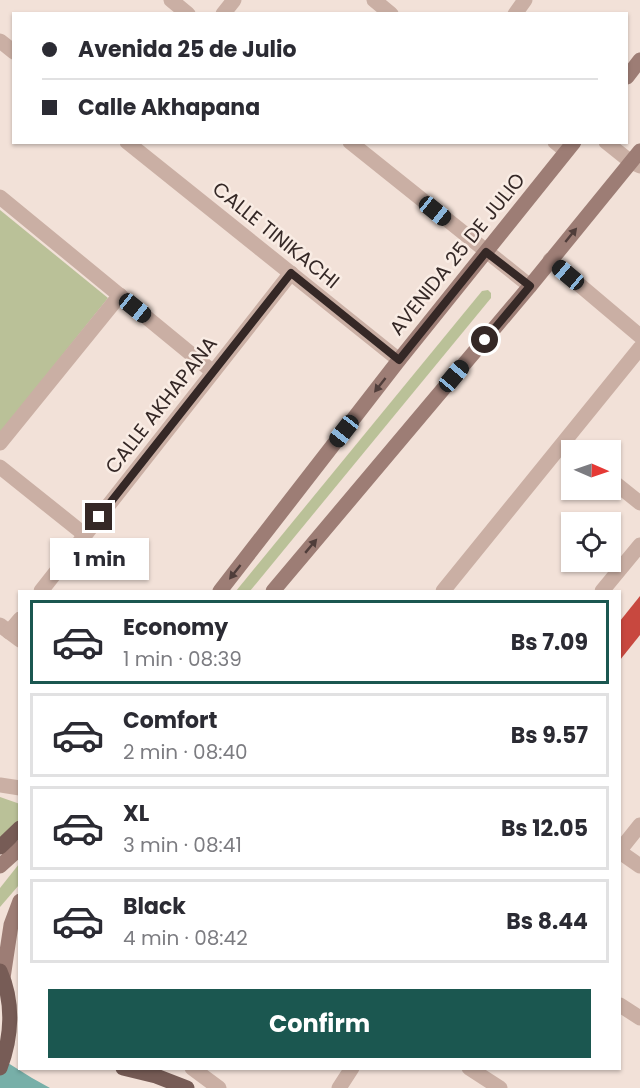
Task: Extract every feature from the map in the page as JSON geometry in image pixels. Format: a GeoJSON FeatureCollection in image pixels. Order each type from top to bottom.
{"type":"FeatureCollection","features":[{"type":"Feature","properties":{"kind":"main road"},"geometry":{"type":"LineString","coordinates":[[628,76],[640,60]]}},
{"type":"Feature","properties":{"kind":"main road","name":"AVENIDA 25 DE JULIO"},"geometry":{"type":"LineString","coordinates":[[221,590],[486,252],[565,145]]}},
{"type":"Feature","properties":{"kind":"main road"},"geometry":{"type":"LineString","coordinates":[[274,590],[550,260],[637,160]]}},
{"type":"Feature","properties":{"kind":"main road"},"geometry":{"type":"LineString","coordinates":[[0,848],[18,830]]}},
{"type":"Feature","properties":{"kind":"main road"},"geometry":{"type":"LineString","coordinates":[[0,866],[18,850]]}},
{"type":"Feature","properties":{"kind":"main road"},"geometry":{"type":"LineString","coordinates":[[2,1062],[10,1025],[8,994],[2,975],[11,925],[18,906]]}},
{"type":"Feature","properties":{"kind":"main road"},"geometry":{"type":"LineString","coordinates":[[8,994],[18,1003]]}},
{"type":"Feature","properties":{"kind":"main road"},"geometry":{"type":"LineString","coordinates":[[150,1072],[187,1088]]}},
{"type":"Feature","properties":{"kind":"street"},"geometry":{"type":"LineString","coordinates":[[171,0],[186,12]]}},
{"type":"Feature","properties":{"kind":"street"},"geometry":{"type":"LineString","coordinates":[[225,12],[234,0]]}},
{"type":"Feature","properties":{"kind":"street"},"geometry":{"type":"LineString","coordinates":[[374,0],[389,12]]}},
{"type":"Feature","properties":{"kind":"street"},"geometry":{"type":"LineString","coordinates":[[0,41],[12,50]]}},
{"type":"Feature","properties":{"kind":"street","name":"CALLE TINIKACHI"},"geometry":{"type":"LineString","coordinates":[[130,144],[399,360]]}},
{"type":"Feature","properties":{"kind":"street"},"geometry":{"type":"LineString","coordinates":[[352,144],[530,286]]}},
{"type":"Feature","properties":{"kind":"street"},"geometry":{"type":"LineString","coordinates":[[609,144],[637,160]]}},
{"type":"Feature","properties":{"kind":"street"},"geometry":{"type":"LineString","coordinates":[[0,197],[213,372]]}},
{"type":"Feature","properties":{"kind":"street"},"geometry":{"type":"LineString","coordinates":[[550,260],[640,336]]}},
{"type":"Feature","properties":{"kind":"street","name":"CALLE AKHAPANA"},"geometry":{"type":"LineString","coordinates":[[42,590],[291,273]]}},
{"type":"Feature","properties":{"kind":"street"},"geometry":{"type":"LineString","coordinates":[[0,443],[120,295]]}},
{"type":"Feature","properties":{"kind":"street"},"geometry":{"type":"LineString","coordinates":[[575,440],[640,348]]}},
{"type":"Feature","properties":{"kind":"street"},"geometry":{"type":"LineString","coordinates":[[444,590],[561,457]]}},
{"type":"Feature","properties":{"kind":"street"},"geometry":{"type":"LineString","coordinates":[[0,467],[85,535]]}},
{"type":"Feature","properties":{"kind":"street"},"geometry":{"type":"LineString","coordinates":[[621,488],[640,504]]}},
{"type":"Feature","properties":{"kind":"street"},"geometry":{"type":"LineString","coordinates":[[603,590],[640,545]]}},
{"type":"Feature","properties":{"kind":"street"},"geometry":{"type":"LineString","coordinates":[[9,633],[18,621]]}},
{"type":"Feature","properties":{"kind":"street"},"geometry":{"type":"LineString","coordinates":[[0,784],[18,788]]}},
{"type":"Feature","properties":{"kind":"street"},"geometry":{"type":"LineString","coordinates":[[621,850],[640,825]]}},
{"type":"Feature","properties":{"kind":"street"},"geometry":{"type":"LineString","coordinates":[[621,852],[640,866]]}},
{"type":"Feature","properties":{"kind":"street"},"geometry":{"type":"LineString","coordinates":[[621,1006],[640,1018]]}},
{"type":"Feature","properties":{"kind":"street"},"geometry":{"type":"LineString","coordinates":[[195,1070],[219,1088]]}},
{"type":"Feature","properties":{"kind":"street"},"geometry":{"type":"LineString","coordinates":[[339,1088],[351,1070]]}},
{"type":"Feature","properties":{"kind":"street"},"geometry":{"type":"LineString","coordinates":[[471,1070],[500,1088]]}},
{"type":"Feature","properties":{"kind":"green space"},"geometry":{"type":"Polygon","coordinates":[[[0,210],[108,298],[0,433],[0,210]]]}},
{"type":"Feature","properties":{"kind":"green space"},"geometry":{"type":"Polygon","coordinates":[[[488,290],[491,298],[251,590],[237,590],[482,291],[488,290]]]}},
{"type":"Feature","properties":{"kind":"green space"},"geometry":{"type":"Polygon","coordinates":[[[0,797],[18,803],[18,824],[0,842],[0,797]]]}},
{"type":"Feature","properties":{"kind":"green space"},"geometry":{"type":"Polygon","coordinates":[[[18,865],[18,886],[0,907],[0,888],[18,865]]]}},
{"type":"Feature","properties":{"kind":"water"},"geometry":{"type":"Polygon","coordinates":[[[0,1058],[50,1088],[0,1088],[0,1058]]]}},
{"type":"Feature","properties":{"kind":"building"},"geometry":{"type":"Polygon","coordinates":[[[640,596],[640,635],[621,659],[621,620],[640,596]]]}},
{"type":"Feature","properties":{"kind":"route"},"geometry":{"type":"LineString","coordinates":[[99,517],[291,273],[399,360],[486,252],[530,286],[485,340]]}}]}
